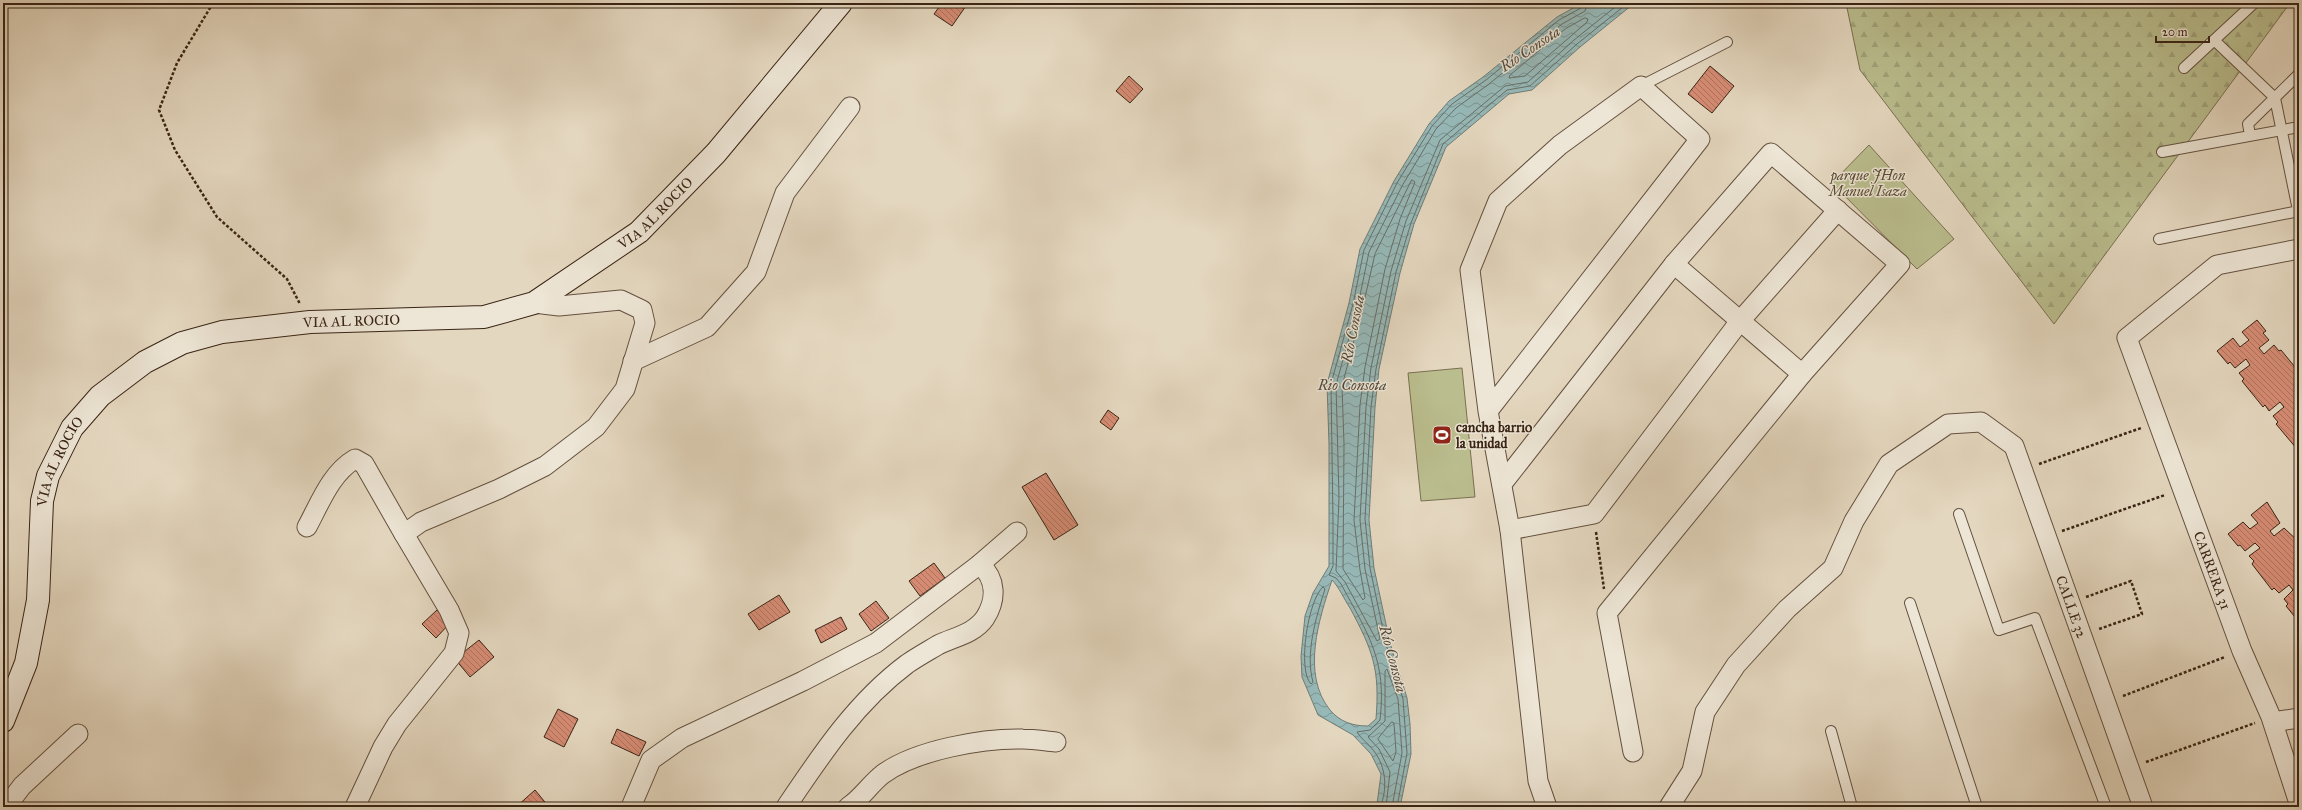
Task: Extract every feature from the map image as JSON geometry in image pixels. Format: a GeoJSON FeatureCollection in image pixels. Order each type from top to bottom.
{"type":"FeatureCollection","features":[{"type":"Feature","properties":{"kind":"main road","name":"VIA AL ROCIO"},"geometry":{"type":"LineString","coordinates":[[3,721],[27,656],[38,600],[42,501],[48,476],[72,428],[100,396],[145,362],[182,343],[222,332],[310,322],[484,318],[534,303],[640,232],[716,153],[841,3]]}},
{"type":"Feature","properties":{"kind":"street"},"geometry":{"type":"LineString","coordinates":[[1488,412],[1700,139],[1641,86],[1560,145],[1498,201],[1470,270],[1488,412],[1510,530],[1538,781],[1547,807]]}},
{"type":"Feature","properties":{"kind":"street"},"geometry":{"type":"LineString","coordinates":[[633,361],[707,327],[756,272],[785,193],[850,107]]}},
{"type":"Feature","properties":{"kind":"street"},"geometry":{"type":"LineString","coordinates":[[1502,484],[1674,264],[1771,153],[1900,264],[1802,374],[1607,613],[1633,752]]}},
{"type":"Feature","properties":{"kind":"street"},"geometry":{"type":"LineString","coordinates":[[1510,530],[1594,514],[1740,321],[1838,210]]}},
{"type":"Feature","properties":{"kind":"street","name":"CARRERA 31"},"geometry":{"type":"LineString","coordinates":[[2299,249],[2217,265],[2127,338],[2242,651],[2272,720],[2299,803]]}},
{"type":"Feature","properties":{"kind":"street"},"geometry":{"type":"LineString","coordinates":[[1674,264],[1802,374]]}},
{"type":"Feature","properties":{"kind":"street"},"geometry":{"type":"LineString","coordinates":[[404,534],[421,522],[499,489],[545,466],[596,427],[625,389],[645,323],[642,310],[621,300],[559,306],[534,303]]}},
{"type":"Feature","properties":{"kind":"street","name":"CALLE 32"},"geometry":{"type":"LineString","coordinates":[[1669,807],[1692,771],[1705,712],[1736,666],[1787,609],[1833,568],[1854,521],[1889,464],[1948,424],[1981,422],[2014,446],[2143,807]]}},
{"type":"Feature","properties":{"kind":"street"},"geometry":{"type":"LineString","coordinates":[[307,527],[335,476],[347,464],[355,459],[364,464],[449,610],[459,633],[454,653],[397,724],[383,747],[355,807]]}},
{"type":"Feature","properties":{"kind":"street"},"geometry":{"type":"LineString","coordinates":[[631,807],[651,760],[676,742],[803,681],[876,643],[980,564],[1017,532]]}},
{"type":"Feature","properties":{"kind":"street"},"geometry":{"type":"LineString","coordinates":[[786,807],[835,736],[874,692],[908,664],[938,645],[968,633],[984,618],[994,598],[993,581],[980,564]]}},
{"type":"Feature","properties":{"kind":"street"},"geometry":{"type":"LineString","coordinates":[[2272,720],[2299,718]]}},
{"type":"Feature","properties":{"kind":"street"},"geometry":{"type":"LineString","coordinates":[[6,807],[22,786],[78,734]]}},
{"type":"Feature","properties":{"kind":"street"},"geometry":{"type":"LineString","coordinates":[[848,807],[858,800],[882,775],[901,762],[946,747],[1023,739],[1056,742]]}},
{"type":"Feature","properties":{"kind":"lane"},"geometry":{"type":"LineString","coordinates":[[2184,68],[2254,3]]}},
{"type":"Feature","properties":{"kind":"lane"},"geometry":{"type":"LineString","coordinates":[[2159,239],[2299,213],[2283,129],[2275,98],[2214,40]]}},
{"type":"Feature","properties":{"kind":"lane"},"geometry":{"type":"LineString","coordinates":[[1641,86],[1727,42]]}},
{"type":"Feature","properties":{"kind":"lane"},"geometry":{"type":"LineString","coordinates":[[2250,135],[2248,124],[2299,74]]}},
{"type":"Feature","properties":{"kind":"lane"},"geometry":{"type":"LineString","coordinates":[[2162,152],[2299,127]]}},
{"type":"Feature","properties":{"kind":"lane"},"geometry":{"type":"LineString","coordinates":[[1960,514],[1999,630],[2035,618],[2106,807]]}},
{"type":"Feature","properties":{"kind":"lane"},"geometry":{"type":"LineString","coordinates":[[1910,603],[1977,807]]}},
{"type":"Feature","properties":{"kind":"lane"},"geometry":{"type":"LineString","coordinates":[[1831,730],[1852,807]]}},
{"type":"Feature","properties":{"kind":"path"},"geometry":{"type":"LineString","coordinates":[[213,3],[178,63],[159,110],[175,150],[217,217],[287,279],[310,322]]}},
{"type":"Feature","properties":{"kind":"path"},"geometry":{"type":"LineString","coordinates":[[2023,470],[2159,422]]}},
{"type":"Feature","properties":{"kind":"path"},"geometry":{"type":"LineString","coordinates":[[2047,536],[2183,489]]}},
{"type":"Feature","properties":{"kind":"path"},"geometry":{"type":"LineString","coordinates":[[1594,514],[1607,613]]}},
{"type":"Feature","properties":{"kind":"path"},"geometry":{"type":"LineString","coordinates":[[2070,602],[2131,581],[2142,614],[2082,635]]}},
{"type":"Feature","properties":{"kind":"path"},"geometry":{"type":"LineString","coordinates":[[2106,702],[2242,651]]}},
{"type":"Feature","properties":{"kind":"path"},"geometry":{"type":"LineString","coordinates":[[2129,768],[2272,720]]}},
{"type":"Feature","properties":{"kind":"green space"},"geometry":{"type":"Polygon","coordinates":[[[1846,3],[2290,3],[2054,324],[1860,70],[1846,3]]]}},
{"type":"Feature","properties":{"kind":"green space","name":"parque JHon Manuel Isaza"},"geometry":{"type":"Polygon","coordinates":[[[1869,145],[1954,239],[1917,269],[1832,183],[1869,145]]]}},
{"type":"Feature","properties":{"kind":"green space","name":"cancha barrio la unidad"},"geometry":{"type":"Polygon","coordinates":[[[1462,368],[1475,497],[1421,501],[1408,373],[1462,368]]]}},
{"type":"Feature","properties":{"kind":"water","name":"Rio Consota"},"geometry":{"type":"Polygon","coordinates":[[[1582,3],[1638,3],[1632,5],[1580,47],[1532,90],[1509,94],[1446,147],[1414,224],[1400,273],[1379,369],[1375,407],[1369,520],[1374,568],[1390,643],[1407,698],[1411,754],[1400,807],[1374,807],[1377,804],[1381,774],[1371,754],[1353,735],[1318,715],[1302,677],[1301,656],[1305,616],[1313,593],[1329,566],[1329,444],[1327,384],[1349,303],[1360,249],[1394,181],[1429,124],[1449,101],[1483,77],[1557,17],[1582,3]],[[1332,580],[1318,629],[1314,663],[1316,680],[1321,696],[1330,710],[1338,718],[1357,725],[1368,726],[1376,719],[1376,673],[1364,636],[1332,580]]]}},
{"type":"Feature","properties":{"kind":"building"},"geometry":{"type":"Polygon","coordinates":[[[942,3],[968,3],[952,26],[934,14],[942,3]]]}},
{"type":"Feature","properties":{"kind":"building"},"geometry":{"type":"Polygon","coordinates":[[[1710,66],[1734,86],[1712,113],[1688,94],[1710,66]]]}},
{"type":"Feature","properties":{"kind":"building"},"geometry":{"type":"Polygon","coordinates":[[[1129,76],[1143,89],[1130,103],[1116,91],[1129,76]]]}},
{"type":"Feature","properties":{"kind":"building"},"geometry":{"type":"Polygon","coordinates":[[[2257,320],[2266,331],[2263,333],[2269,340],[2259,348],[2264,354],[2274,345],[2279,351],[2281,350],[2299,372],[2299,387],[2295,390],[2299,394],[2299,448],[2297,449],[2276,424],[2278,422],[2273,416],[2284,407],[2280,402],[2269,411],[2265,405],[2263,407],[2242,381],[2244,379],[2239,373],[2250,365],[2246,359],[2235,368],[2230,362],[2228,364],[2217,351],[2233,338],[2240,347],[2249,340],[2242,332],[2257,320]]]}},
{"type":"Feature","properties":{"kind":"building"},"geometry":{"type":"Polygon","coordinates":[[[1108,410],[1119,418],[1111,430],[1100,422],[1108,410]]]}},
{"type":"Feature","properties":{"kind":"building"},"geometry":{"type":"Polygon","coordinates":[[[1046,473],[1078,525],[1054,540],[1022,487],[1046,473]]]}},
{"type":"Feature","properties":{"kind":"building"},"geometry":{"type":"Polygon","coordinates":[[[2267,502],[2280,523],[2270,531],[2274,536],[2284,528],[2299,542],[2299,622],[2286,606],[2288,604],[2284,599],[2293,590],[2289,585],[2279,593],[2274,588],[2272,590],[2252,564],[2254,561],[2249,556],[2260,548],[2255,543],[2245,551],[2240,545],[2238,546],[2228,534],[2243,522],[2250,529],[2258,523],[2251,515],[2267,502]]]}},
{"type":"Feature","properties":{"kind":"building"},"geometry":{"type":"Polygon","coordinates":[[[934,563],[945,578],[920,596],[909,581],[934,563]]]}},
{"type":"Feature","properties":{"kind":"building"},"geometry":{"type":"Polygon","coordinates":[[[779,595],[790,612],[759,630],[748,614],[779,595]]]}},
{"type":"Feature","properties":{"kind":"building"},"geometry":{"type":"Polygon","coordinates":[[[876,601],[889,618],[871,631],[859,614],[876,601]]]}},
{"type":"Feature","properties":{"kind":"building"},"geometry":{"type":"Polygon","coordinates":[[[437,610],[450,623],[436,638],[422,624],[437,610]]]}},
{"type":"Feature","properties":{"kind":"building"},"geometry":{"type":"Polygon","coordinates":[[[841,617],[847,629],[821,643],[815,630],[841,617]]]}},
{"type":"Feature","properties":{"kind":"building"},"geometry":{"type":"Polygon","coordinates":[[[479,640],[494,657],[470,677],[455,659],[479,640]]]}},
{"type":"Feature","properties":{"kind":"building"},"geometry":{"type":"Polygon","coordinates":[[[558,709],[578,719],[564,747],[544,737],[558,709]]]}},
{"type":"Feature","properties":{"kind":"building"},"geometry":{"type":"Polygon","coordinates":[[[617,729],[646,742],[639,756],[611,743],[617,729]]]}},
{"type":"Feature","properties":{"kind":"building"},"geometry":{"type":"Polygon","coordinates":[[[535,790],[549,807],[516,807],[535,790]]]}},
{"type":"Feature","properties":{"kind":"place","name":"cancha barrio la unidad"},"geometry":{"type":"Point","coordinates":[1442,435]}},
{"type":"Feature","properties":{"kind":"water label","name":"Río Consota"},"geometry":{"type":"Point","coordinates":[1530,49]}},
{"type":"Feature","properties":{"kind":"water label","name":"Río Consota"},"geometry":{"type":"Point","coordinates":[1353,329]}},
{"type":"Feature","properties":{"kind":"water label","name":"Río Consota"},"geometry":{"type":"Point","coordinates":[1393,659]}}]}
